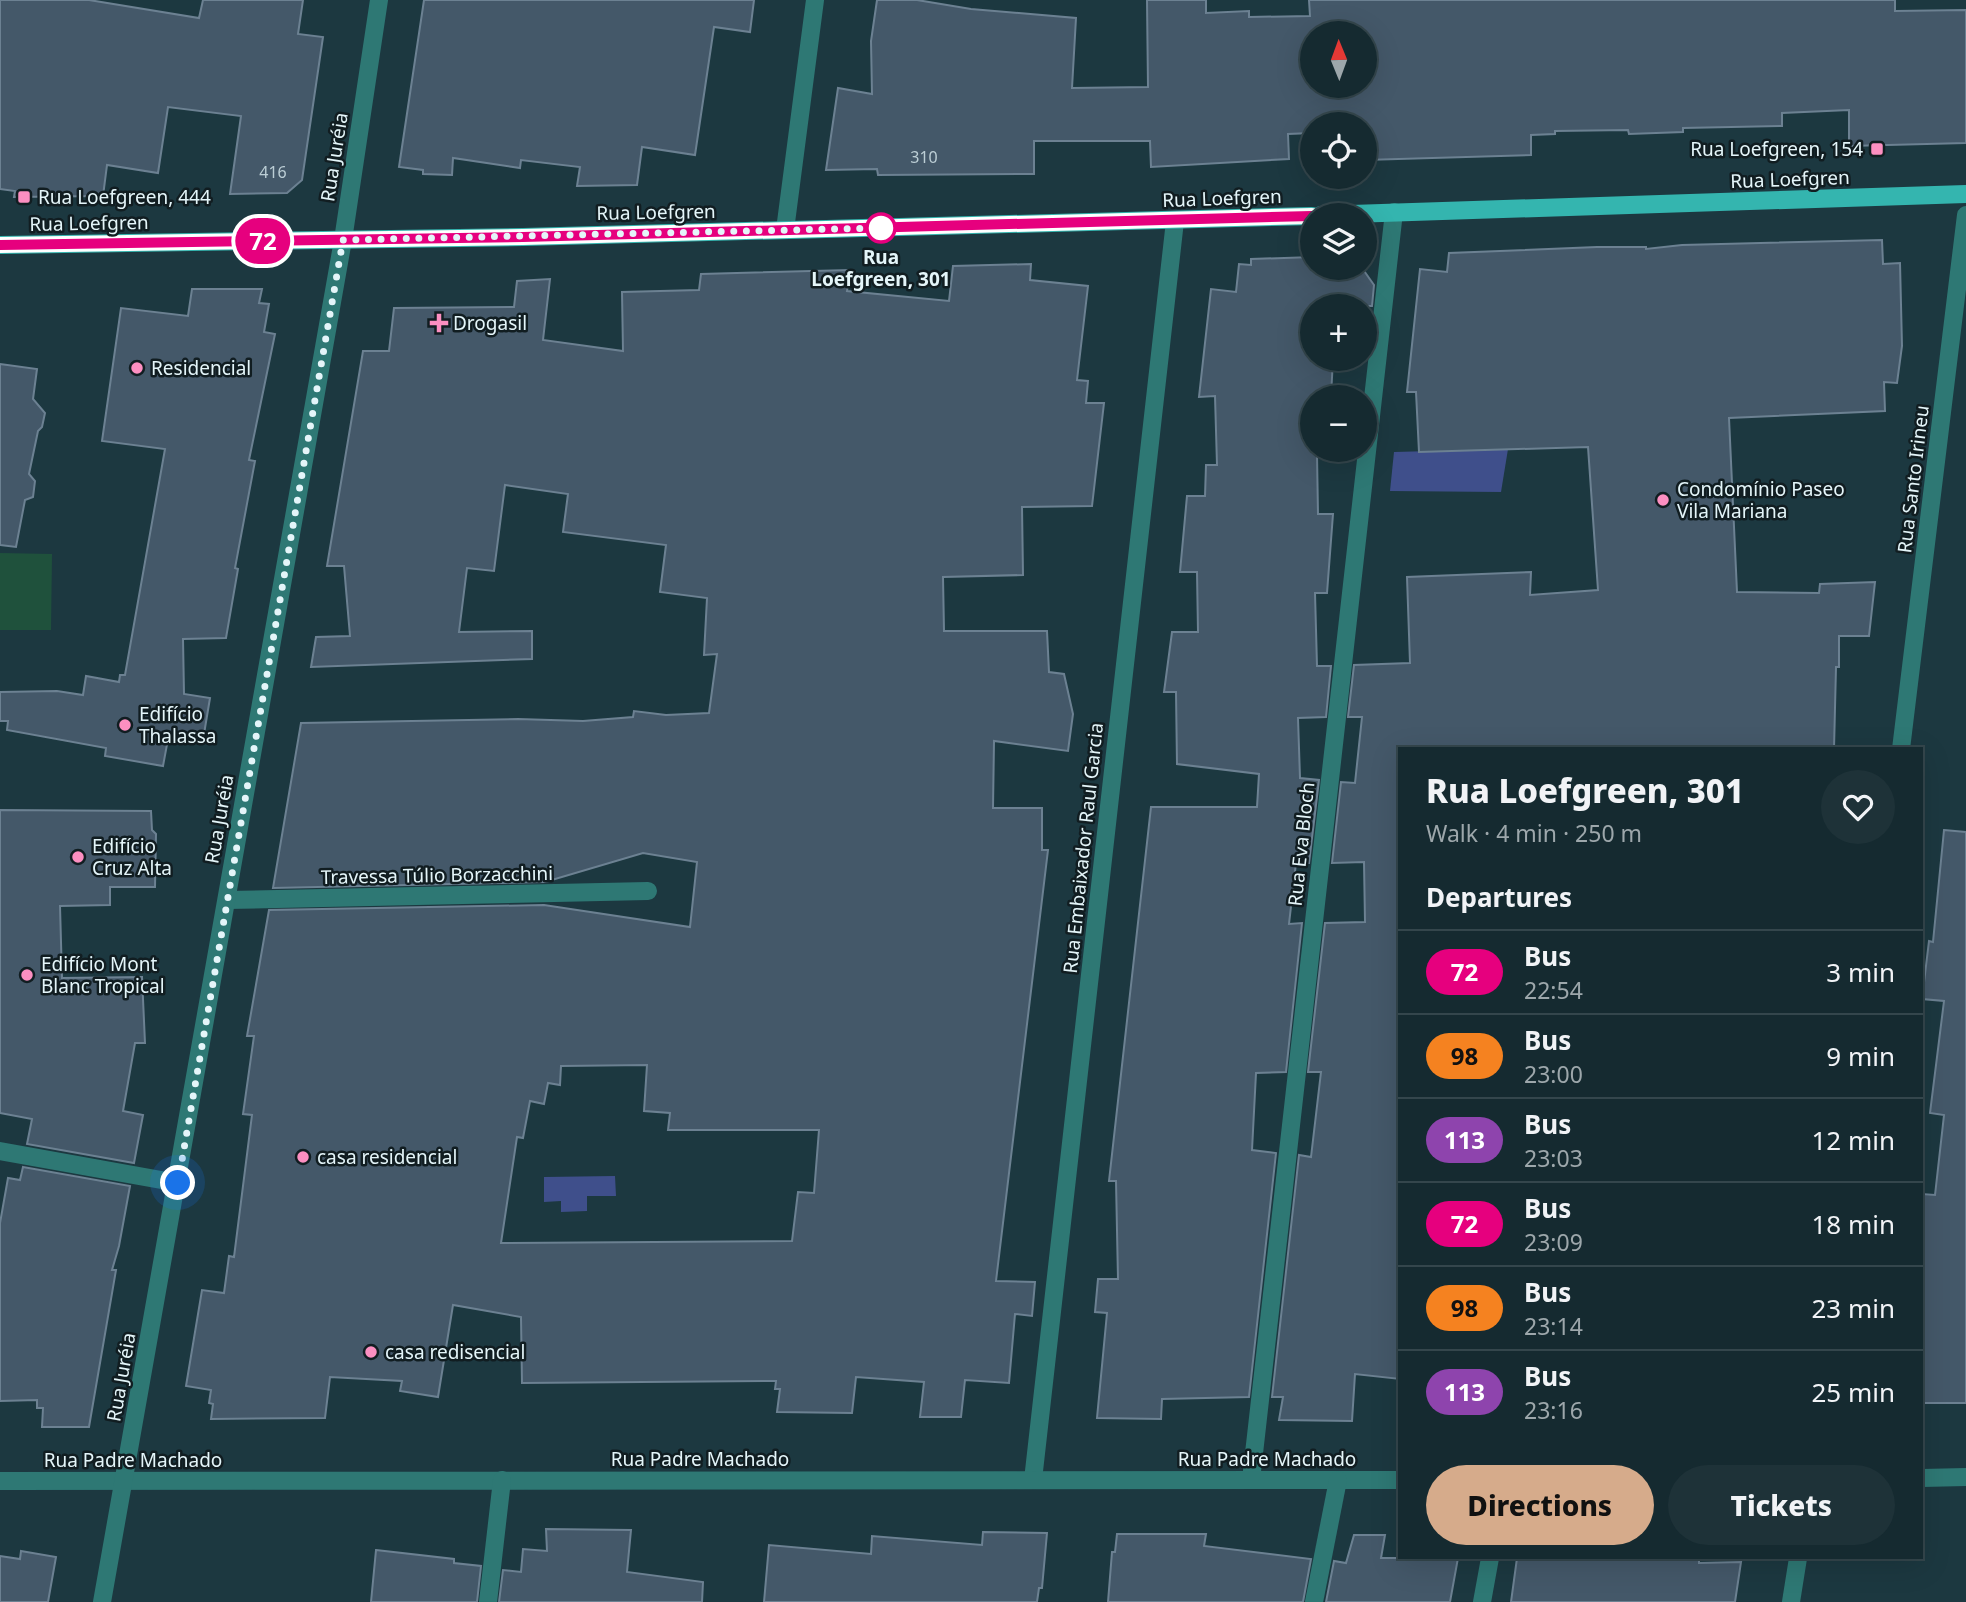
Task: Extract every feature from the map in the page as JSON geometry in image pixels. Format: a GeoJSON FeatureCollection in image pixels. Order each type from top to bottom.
{"type":"FeatureCollection","features":[{"type":"Feature","properties":{"kind":"main road","name":"Rua Loefgren"},"geometry":{"type":"LineString","coordinates":[[1377,213],[1966,194]]}},
{"type":"Feature","properties":{"kind":"main road","name":"Rua Loefgren"},"geometry":{"type":"LineString","coordinates":[[0,245],[343,240],[1300,216]]}},
{"type":"Feature","properties":{"kind":"street","name":"Rua Juréia"},"geometry":{"type":"LineString","coordinates":[[102,1602],[343,240],[379,0]]}},
{"type":"Feature","properties":{"kind":"street"},"geometry":{"type":"LineString","coordinates":[[785,230],[815,0]]}},
{"type":"Feature","properties":{"kind":"street","name":"Rua Eva Bloch"},"geometry":{"type":"LineString","coordinates":[[1251,1480],[1394,212]]}},
{"type":"Feature","properties":{"kind":"street","name":"Rua Santo Irineu"},"geometry":{"type":"LineString","coordinates":[[1901,747],[1966,215]]}},
{"type":"Feature","properties":{"kind":"street","name":"Rua Embaixador Raul Garcia"},"geometry":{"type":"LineString","coordinates":[[1033,1480],[1175,221]]}},
{"type":"Feature","properties":{"kind":"street","name":"Travessa Túlio Borzacchini"},"geometry":{"type":"LineString","coordinates":[[227,900],[648,891]]}},
{"type":"Feature","properties":{"kind":"street"},"geometry":{"type":"LineString","coordinates":[[0,1151],[178,1183]]}},
{"type":"Feature","properties":{"kind":"street"},"geometry":{"type":"LineString","coordinates":[[1923,1478],[1966,1477]]}},
{"type":"Feature","properties":{"kind":"street"},"geometry":{"type":"LineString","coordinates":[[488,1602],[502,1480]]}},
{"type":"Feature","properties":{"kind":"street"},"geometry":{"type":"LineString","coordinates":[[1314,1602],[1338,1480]]}},
{"type":"Feature","properties":{"kind":"street","name":"Rua Padre Machado"},"geometry":{"type":"LineString","coordinates":[[0,1481],[1398,1480]]}},
{"type":"Feature","properties":{"kind":"street"},"geometry":{"type":"LineString","coordinates":[[1482,1602],[1490,1559]]}},
{"type":"Feature","properties":{"kind":"street"},"geometry":{"type":"LineString","coordinates":[[1791,1602],[1798,1559]]}},
{"type":"Feature","properties":{"kind":"green space"},"geometry":{"type":"Polygon","coordinates":[[[0,553],[52,554],[51,630],[0,630],[0,553]]]}},
{"type":"Feature","properties":{"kind":"water"},"geometry":{"type":"Polygon","coordinates":[[[1508,449],[1501,492],[1390,491],[1394,452],[1508,449]]]}},
{"type":"Feature","properties":{"kind":"water"},"geometry":{"type":"Polygon","coordinates":[[[615,1176],[616,1196],[587,1196],[587,1211],[561,1212],[561,1201],[544,1202],[544,1177],[615,1176]]]}},
{"type":"Feature","properties":{"kind":"building"},"geometry":{"type":"Polygon","coordinates":[[[0,0],[89,0],[199,18],[203,0],[303,0],[298,34],[323,37],[302,180],[287,193],[230,194],[241,116],[168,107],[158,173],[107,165],[103,196],[14,197],[15,191],[0,189],[0,0]]]}},
{"type":"Feature","properties":{"kind":"building"},"geometry":{"type":"Polygon","coordinates":[[[424,0],[754,0],[750,32],[714,27],[695,155],[642,147],[637,185],[577,186],[580,167],[521,160],[520,168],[453,158],[452,175],[423,174],[423,170],[399,167],[424,0]]]}},
{"type":"Feature","properties":{"kind":"building"},"geometry":{"type":"Polygon","coordinates":[[[877,0],[917,0],[971,9],[1076,18],[1072,88],[1148,87],[1147,0],[1206,0],[1206,13],[1249,11],[1249,17],[1310,16],[1309,0],[1895,0],[1895,11],[1966,10],[1966,143],[1849,146],[1849,110],[1782,113],[1782,126],[1683,128],[1683,132],[1629,134],[1628,130],[1555,131],[1555,134],[1531,135],[1531,155],[1377,160],[1377,112],[1300,112],[1300,134],[1288,134],[1289,159],[1151,167],[1150,141],[1034,141],[1034,174],[878,175],[877,169],[826,170],[838,88],[872,94],[871,41],[877,0]]]}},
{"type":"Feature","properties":{"kind":"building"},"geometry":{"type":"Polygon","coordinates":[[[1882,240],[1883,264],[1900,263],[1902,346],[1897,383],[1884,382],[1885,411],[1729,418],[1737,592],[1819,593],[1820,584],[1875,582],[1869,636],[1839,636],[1834,747],[1398,747],[1398,1379],[1355,1374],[1352,1421],[1279,1420],[1283,1397],[1272,1397],[1299,1155],[1311,1157],[1321,1072],[1308,1072],[1325,923],[1365,922],[1364,862],[1332,863],[1341,782],[1355,783],[1362,717],[1348,717],[1354,665],[1410,663],[1407,577],[1531,572],[1530,595],[1598,590],[1588,447],[1419,452],[1416,392],[1407,392],[1420,269],[1447,272],[1449,253],[1597,247],[1646,249],[1682,245],[1882,240]]]}},
{"type":"Feature","properties":{"kind":"building"},"geometry":{"type":"Polygon","coordinates":[[[1300,257],[1300,280],[1370,280],[1374,285],[1373,294],[1300,294],[1300,371],[1332,371],[1332,385],[1300,385],[1300,462],[1317,462],[1318,514],[1333,514],[1327,593],[1315,593],[1317,666],[1331,666],[1326,717],[1298,718],[1300,778],[1319,780],[1309,863],[1296,863],[1289,924],[1302,923],[1286,1072],[1256,1073],[1252,1150],[1276,1153],[1249,1397],[1162,1399],[1161,1419],[1097,1418],[1107,1313],[1095,1312],[1098,1279],[1118,1279],[1116,1181],[1109,1181],[1151,807],[1257,807],[1259,774],[1177,764],[1176,692],[1164,692],[1172,632],[1198,632],[1197,572],[1180,572],[1187,496],[1205,496],[1206,465],[1217,465],[1215,396],[1199,397],[1211,289],[1236,292],[1239,264],[1251,265],[1251,259],[1300,257]]]}},
{"type":"Feature","properties":{"kind":"building"},"geometry":{"type":"Polygon","coordinates":[[[1031,264],[1030,280],[1088,286],[1077,380],[1088,381],[1086,403],[1104,403],[1092,506],[1022,507],[1023,575],[943,577],[944,631],[1047,631],[1049,672],[1064,674],[1073,714],[1068,751],[994,741],[993,808],[1042,808],[1042,850],[1048,850],[996,1281],[1035,1282],[1032,1316],[1015,1314],[1009,1383],[965,1380],[961,1417],[920,1417],[924,1382],[856,1377],[852,1413],[777,1412],[780,1389],[775,1389],[776,1381],[522,1383],[521,1317],[453,1305],[438,1397],[400,1391],[402,1381],[330,1377],[325,1418],[211,1419],[211,1390],[186,1386],[202,1290],[224,1293],[229,1256],[234,1257],[252,1115],[243,1114],[254,1036],[247,1036],[269,910],[544,905],[690,927],[697,862],[643,853],[545,882],[273,888],[301,723],[518,719],[583,721],[633,717],[634,711],[666,715],[709,713],[717,654],[704,655],[707,598],[660,592],[666,545],[563,532],[568,494],[505,485],[494,571],[467,568],[459,632],[532,631],[532,659],[311,667],[316,637],[350,636],[344,566],[327,566],[363,351],[389,351],[394,308],[514,307],[517,281],[550,279],[543,340],[623,351],[622,292],[699,290],[701,274],[850,270],[847,291],[949,301],[953,266],[1031,264]],[[647,1065],[561,1066],[560,1085],[548,1083],[544,1104],[530,1101],[523,1138],[517,1137],[501,1243],[792,1241],[798,1192],[814,1193],[819,1130],[668,1130],[670,1113],[644,1111],[647,1065]]]}},
{"type":"Feature","properties":{"kind":"building"},"geometry":{"type":"Polygon","coordinates":[[[192,289],[262,289],[259,303],[269,304],[264,332],[275,334],[249,460],[255,461],[235,568],[238,569],[226,638],[183,639],[184,694],[210,698],[203,740],[171,735],[163,766],[105,756],[106,748],[7,730],[8,721],[0,721],[0,692],[57,691],[83,695],[86,676],[119,682],[120,675],[125,675],[165,449],[102,441],[121,308],[188,316],[192,289]]]}},
{"type":"Feature","properties":{"kind":"building"},"geometry":{"type":"Polygon","coordinates":[[[0,364],[37,369],[33,399],[45,413],[42,427],[38,431],[29,474],[35,481],[33,497],[25,500],[16,547],[0,545],[0,364]]]}},
{"type":"Feature","properties":{"kind":"building"},"geometry":{"type":"Polygon","coordinates":[[[0,810],[151,811],[152,830],[156,834],[155,887],[110,887],[110,905],[60,906],[62,978],[142,977],[145,1043],[135,1043],[123,1111],[143,1115],[134,1163],[27,1144],[32,1119],[0,1113],[0,810]]]}},
{"type":"Feature","properties":{"kind":"building"},"geometry":{"type":"Polygon","coordinates":[[[1944,830],[1966,832],[1966,1403],[1923,1403],[1923,1194],[1935,1195],[1944,1115],[1930,1113],[1944,1001],[1923,999],[1929,941],[1933,942],[1944,830]]]}},
{"type":"Feature","properties":{"kind":"building"},"geometry":{"type":"Polygon","coordinates":[[[23,1167],[130,1186],[112,1270],[116,1270],[89,1427],[42,1427],[43,1408],[37,1408],[37,1400],[0,1401],[0,1223],[8,1178],[20,1180],[23,1167]]]}},
{"type":"Feature","properties":{"kind":"building"},"geometry":{"type":"Polygon","coordinates":[[[546,1529],[631,1530],[627,1572],[703,1582],[702,1602],[499,1602],[503,1570],[521,1572],[523,1549],[547,1551],[546,1529]]]}},
{"type":"Feature","properties":{"kind":"building"},"geometry":{"type":"Polygon","coordinates":[[[983,1532],[1047,1533],[1042,1588],[1039,1588],[1037,1602],[764,1602],[769,1545],[871,1554],[872,1536],[982,1545],[983,1532]]]}},
{"type":"Feature","properties":{"kind":"building"},"geometry":{"type":"Polygon","coordinates":[[[1117,1534],[1206,1534],[1204,1546],[1311,1559],[1303,1602],[1108,1602],[1112,1552],[1115,1552],[1117,1534]]]}},
{"type":"Feature","properties":{"kind":"building"},"geometry":{"type":"Polygon","coordinates":[[[1354,1535],[1385,1535],[1381,1558],[1458,1559],[1450,1602],[1326,1602],[1334,1561],[1346,1563],[1354,1535]]]}},
{"type":"Feature","properties":{"kind":"building"},"geometry":{"type":"Polygon","coordinates":[[[376,1550],[454,1559],[454,1563],[481,1566],[477,1602],[371,1602],[376,1550]]]}},
{"type":"Feature","properties":{"kind":"building"},"geometry":{"type":"Polygon","coordinates":[[[21,1551],[56,1557],[48,1602],[0,1602],[0,1556],[20,1559],[21,1551]]]}},
{"type":"Feature","properties":{"kind":"building"},"geometry":{"type":"Polygon","coordinates":[[[1517,1559],[1699,1559],[1699,1563],[1741,1562],[1735,1602],[1511,1602],[1517,1559]]]}},
{"type":"Feature","properties":{"kind":"bus line","name":"72"},"geometry":{"type":"LineString","coordinates":[[0,245],[523,237],[1300,216]]}},
{"type":"Feature","properties":{"kind":"place","name":"Rua Loefgreen, 154"},"geometry":{"type":"Point","coordinates":[1877,149]}},
{"type":"Feature","properties":{"kind":"place","name":"Rua Loefgreen, 444"},"geometry":{"type":"Point","coordinates":[24,197]}},
{"type":"Feature","properties":{"kind":"place","name":"Rua Loefgreen, 301"},"geometry":{"type":"Point","coordinates":[881,228]}},
{"type":"Feature","properties":{"kind":"place","name":"Drogasil"},"geometry":{"type":"Point","coordinates":[439,323]}},
{"type":"Feature","properties":{"kind":"place","name":"Residencial"},"geometry":{"type":"Point","coordinates":[137,368]}},
{"type":"Feature","properties":{"kind":"place","name":"Condomínio Paseo Vila Mariana"},"geometry":{"type":"Point","coordinates":[1663,500]}},
{"type":"Feature","properties":{"kind":"place","name":"Edifício Thalassa"},"geometry":{"type":"Point","coordinates":[125,725]}},
{"type":"Feature","properties":{"kind":"place","name":"Edifício Cruz Alta"},"geometry":{"type":"Point","coordinates":[78,857]}},
{"type":"Feature","properties":{"kind":"place","name":"Edifício Mont Blanc Tropical"},"geometry":{"type":"Point","coordinates":[27,975]}},
{"type":"Feature","properties":{"kind":"place","name":"casa residencial"},"geometry":{"type":"Point","coordinates":[303,1157]}},
{"type":"Feature","properties":{"kind":"place","name":"casa redisencial"},"geometry":{"type":"Point","coordinates":[371,1352]}},
{"type":"Feature","properties":{"kind":"route"},"geometry":{"type":"LineString","coordinates":[[178,1183],[343,240],[881,228]]}}]}
